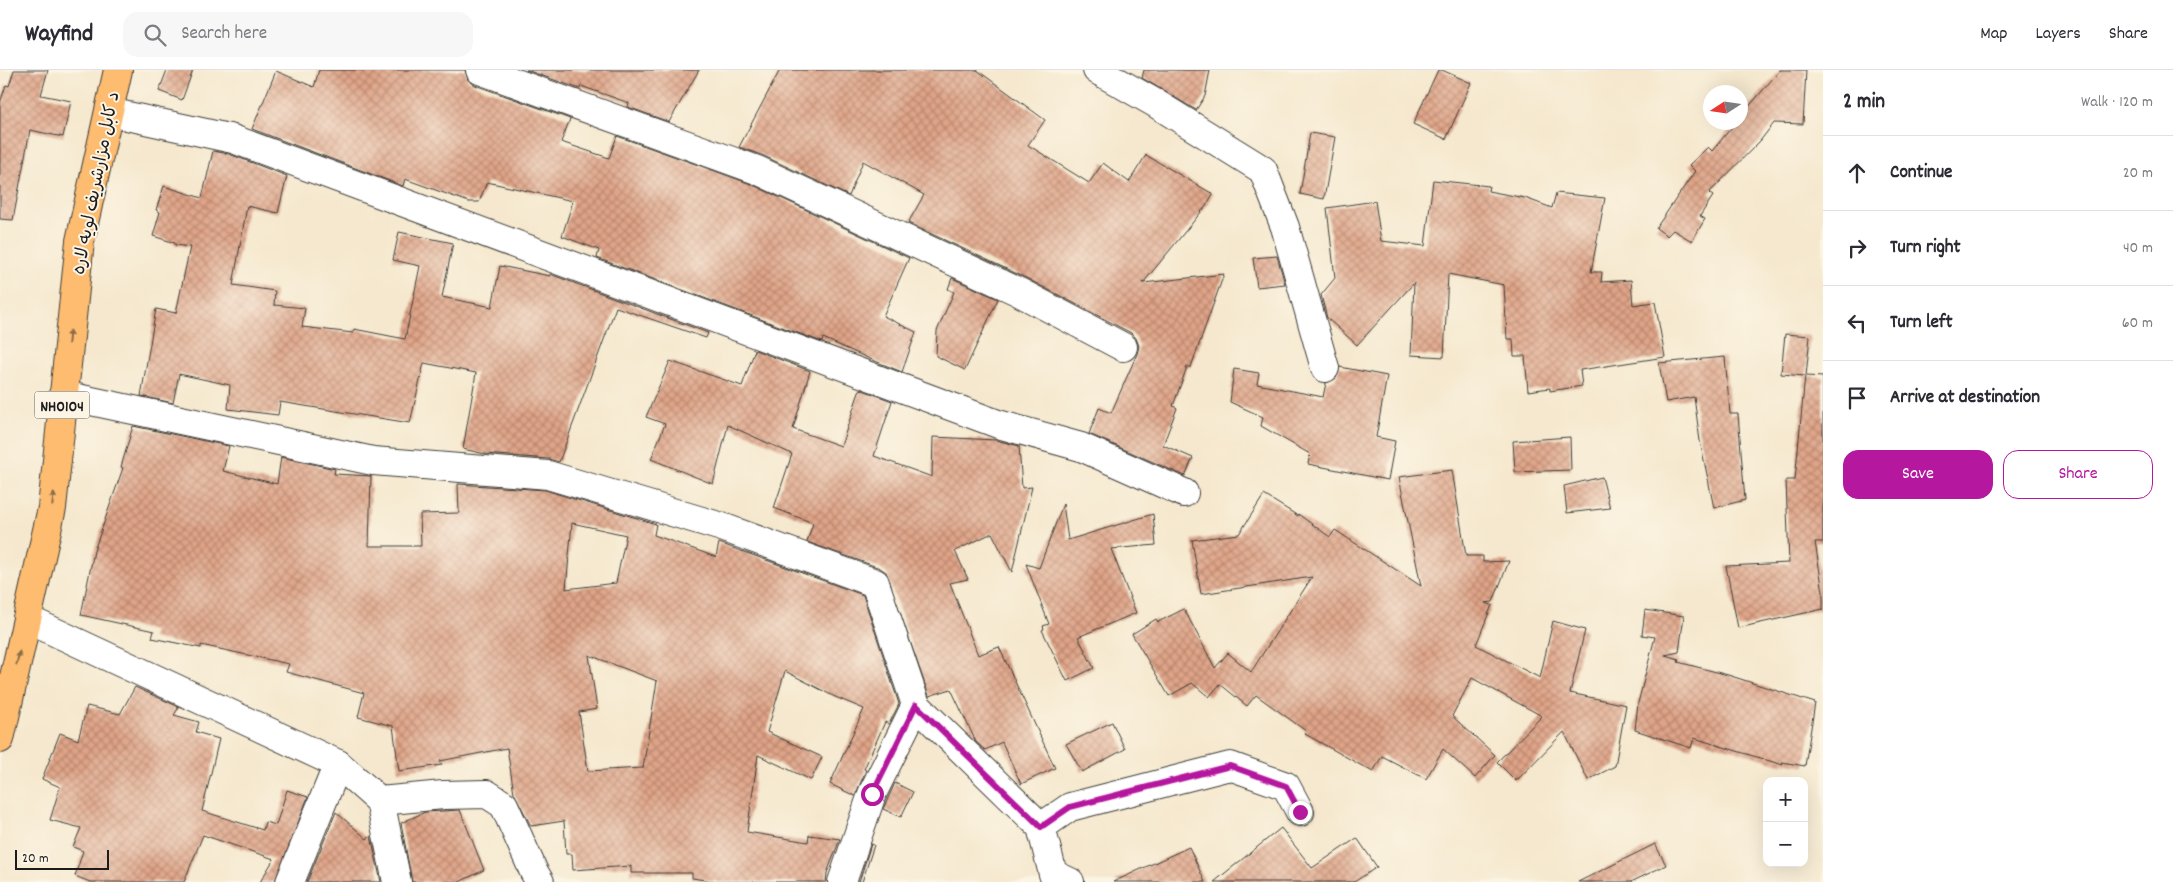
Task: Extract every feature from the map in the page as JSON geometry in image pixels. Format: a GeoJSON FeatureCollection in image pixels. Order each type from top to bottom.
{"type":"FeatureCollection","features":[{"type":"Feature","properties":{"kind":"highway","name":"د کابل مزارشریف لویه لاره"},"geometry":{"type":"LineString","coordinates":[[0,740],[52,508],[80,241],[118,70]]}},
{"type":"Feature","properties":{"kind":"street"},"geometry":{"type":"LineString","coordinates":[[480,70],[757,170],[1020,292],[1123,347]]}},
{"type":"Feature","properties":{"kind":"street"},"geometry":{"type":"LineString","coordinates":[[1097,70],[1155,103],[1263,170],[1285,227],[1325,368]]}},
{"type":"Feature","properties":{"kind":"street"},"geometry":{"type":"LineString","coordinates":[[109,112],[233,139],[998,424],[1081,447],[1184,493]]}},
{"type":"Feature","properties":{"kind":"street"},"geometry":{"type":"LineString","coordinates":[[63,394],[373,461],[548,475],[722,527],[875,583],[916,705],[1041,827],[1053,874],[1070,882]]}},
{"type":"Feature","properties":{"kind":"street"},"geometry":{"type":"LineString","coordinates":[[27,618],[338,764],[380,801],[397,882]]}},
{"type":"Feature","properties":{"kind":"street"},"geometry":{"type":"LineString","coordinates":[[842,882],[872,794],[916,705]]}},
{"type":"Feature","properties":{"kind":"street"},"geometry":{"type":"LineString","coordinates":[[290,882],[338,764]]}},
{"type":"Feature","properties":{"kind":"street"},"geometry":{"type":"LineString","coordinates":[[1041,827],[1070,807],[1230,766],[1286,786],[1300,812]]}},
{"type":"Feature","properties":{"kind":"street"},"geometry":{"type":"LineString","coordinates":[[380,801],[443,795],[487,794],[504,805],[540,882]]}},
{"type":"Feature","properties":{"kind":"building"},"geometry":{"type":"Polygon","coordinates":[[[14,70],[48,70],[41,95],[71,101],[63,137],[30,130],[13,220],[0,219],[0,103],[6,85],[9,86],[14,70]]]}},
{"type":"Feature","properties":{"kind":"building"},"geometry":{"type":"Polygon","coordinates":[[[167,70],[193,70],[182,100],[159,91],[167,70]]]}},
{"type":"Feature","properties":{"kind":"building"},"geometry":{"type":"Polygon","coordinates":[[[319,70],[465,70],[468,80],[475,85],[570,119],[561,142],[609,158],[617,136],[751,184],[909,258],[883,316],[916,332],[902,372],[823,338],[822,342],[597,258],[599,250],[562,236],[573,201],[487,182],[479,202],[469,202],[405,179],[403,186],[252,129],[276,71],[314,87],[319,70]]]}},
{"type":"Feature","properties":{"kind":"building"},"geometry":{"type":"Polygon","coordinates":[[[526,70],[699,70],[669,122],[628,107],[629,103],[581,86],[580,89],[526,70]]]}},
{"type":"Feature","properties":{"kind":"building"},"geometry":{"type":"Polygon","coordinates":[[[780,70],[977,70],[1045,120],[1028,145],[1089,183],[1103,163],[1129,182],[1146,155],[1213,194],[1206,206],[1143,283],[1224,274],[1191,367],[1187,367],[1173,406],[1177,408],[1163,445],[1193,458],[1185,476],[1089,434],[1099,408],[1111,413],[1137,354],[1139,346],[1136,338],[1131,333],[1026,278],[908,223],[924,195],[863,161],[849,196],[764,156],[739,147],[780,70]]]}},
{"type":"Feature","properties":{"kind":"building"},"geometry":{"type":"Polygon","coordinates":[[[1144,70],[1210,70],[1205,96],[1196,110],[1142,78],[1144,70]]]}},
{"type":"Feature","properties":{"kind":"building"},"geometry":{"type":"Polygon","coordinates":[[[1438,70],[1471,83],[1446,139],[1413,124],[1438,70]]]}},
{"type":"Feature","properties":{"kind":"building"},"geometry":{"type":"Polygon","coordinates":[[[1780,70],[1806,70],[1803,124],[1774,123],[1760,141],[1709,193],[1713,196],[1700,216],[1705,219],[1692,241],[1673,230],[1667,236],[1656,228],[1695,171],[1689,165],[1708,147],[1712,151],[1729,130],[1748,130],[1748,108],[1780,70]]]}},
{"type":"Feature","properties":{"kind":"building"},"geometry":{"type":"Polygon","coordinates":[[[1310,133],[1335,137],[1324,199],[1300,194],[1310,133]]]}},
{"type":"Feature","properties":{"kind":"building"},"geometry":{"type":"Polygon","coordinates":[[[213,151],[229,154],[287,176],[278,213],[247,206],[233,285],[275,291],[274,305],[305,308],[302,327],[353,333],[354,329],[405,339],[420,266],[393,260],[399,232],[453,243],[442,297],[492,307],[500,266],[550,276],[550,274],[708,333],[706,338],[616,307],[559,462],[549,459],[485,454],[463,449],[476,373],[424,363],[410,423],[280,402],[278,415],[228,409],[230,385],[179,374],[173,403],[141,396],[156,309],[176,313],[190,247],[175,245],[175,243],[153,236],[160,212],[156,210],[164,186],[202,198],[213,151]]]}},
{"type":"Feature","properties":{"kind":"building"},"geometry":{"type":"Polygon","coordinates":[[[1433,180],[1489,186],[1488,191],[1525,198],[1552,208],[1556,193],[1605,198],[1591,272],[1602,272],[1601,282],[1631,280],[1633,305],[1655,302],[1665,357],[1580,370],[1582,386],[1550,391],[1550,388],[1528,391],[1525,356],[1514,356],[1513,339],[1507,339],[1504,285],[1448,274],[1444,357],[1411,355],[1414,283],[1357,345],[1327,318],[1321,295],[1335,278],[1327,208],[1375,201],[1381,241],[1425,246],[1433,180]]]}},
{"type":"Feature","properties":{"kind":"building"},"geometry":{"type":"Polygon","coordinates":[[[1277,256],[1285,284],[1257,287],[1253,258],[1277,256]]]}},
{"type":"Feature","properties":{"kind":"building"},"geometry":{"type":"Polygon","coordinates":[[[952,278],[998,299],[965,370],[936,356],[937,331],[954,292],[948,289],[952,278]]]}},
{"type":"Feature","properties":{"kind":"building"},"geometry":{"type":"Polygon","coordinates":[[[1785,334],[1810,336],[1806,376],[1823,377],[1823,542],[1815,542],[1823,592],[1823,609],[1738,628],[1726,566],[1789,563],[1786,480],[1795,480],[1805,376],[1781,374],[1785,334]]]}},
{"type":"Feature","properties":{"kind":"building"},"geometry":{"type":"Polygon","coordinates":[[[755,350],[810,371],[793,429],[841,446],[860,389],[892,401],[874,456],[932,477],[933,437],[996,440],[1019,446],[1022,488],[1032,487],[1012,572],[992,533],[955,551],[968,579],[950,583],[978,655],[999,647],[1055,768],[1021,784],[1002,742],[985,750],[976,742],[951,689],[929,696],[886,572],[880,568],[807,542],[813,523],[774,508],[792,454],[728,425],[713,484],[651,459],[665,424],[646,417],[670,361],[742,386],[755,350]]]}},
{"type":"Feature","properties":{"kind":"building"},"geometry":{"type":"Polygon","coordinates":[[[1725,357],[1730,414],[1738,414],[1745,500],[1714,508],[1700,441],[1694,397],[1666,402],[1659,363],[1725,357]]]}},
{"type":"Feature","properties":{"kind":"building"},"geometry":{"type":"Polygon","coordinates":[[[1340,367],[1387,376],[1376,437],[1395,441],[1388,480],[1308,464],[1310,454],[1261,426],[1263,417],[1230,402],[1234,369],[1259,373],[1257,384],[1323,397],[1326,383],[1336,378],[1340,367]]]}},
{"type":"Feature","properties":{"kind":"building"},"geometry":{"type":"Polygon","coordinates":[[[133,426],[229,446],[223,471],[277,484],[281,457],[335,469],[334,474],[371,476],[369,546],[421,546],[420,514],[459,513],[458,484],[545,490],[656,524],[654,535],[716,557],[719,543],[863,595],[899,704],[889,724],[885,722],[864,769],[866,770],[855,796],[830,784],[864,709],[833,696],[785,671],[767,732],[822,757],[811,780],[758,755],[747,832],[808,842],[809,835],[840,839],[827,873],[826,882],[718,882],[692,878],[692,873],[631,873],[631,866],[573,870],[572,854],[566,854],[564,821],[531,826],[514,793],[507,748],[440,761],[442,765],[399,771],[393,726],[358,717],[364,693],[286,672],[289,664],[201,645],[201,648],[152,638],[154,631],[81,615],[94,551],[123,468],[121,467],[133,426]],[[572,523],[566,589],[616,583],[626,535],[572,523]],[[589,655],[597,709],[579,712],[588,771],[643,768],[657,681],[589,655]]]}},
{"type":"Feature","properties":{"kind":"building"},"geometry":{"type":"Polygon","coordinates":[[[1570,437],[1571,470],[1515,472],[1513,441],[1570,437]]]}},
{"type":"Feature","properties":{"kind":"building"},"geometry":{"type":"Polygon","coordinates":[[[1452,470],[1466,556],[1483,556],[1483,562],[1509,561],[1493,602],[1485,603],[1492,605],[1476,645],[1540,678],[1553,621],[1585,630],[1570,693],[1626,705],[1615,766],[1588,780],[1564,732],[1516,781],[1497,762],[1542,716],[1472,678],[1452,716],[1495,755],[1475,778],[1443,749],[1426,779],[1382,756],[1373,772],[1305,734],[1306,731],[1256,695],[1247,706],[1220,684],[1209,697],[1192,683],[1169,696],[1132,634],[1156,619],[1158,622],[1184,609],[1215,668],[1228,653],[1251,672],[1312,577],[1201,594],[1192,540],[1239,534],[1264,495],[1298,516],[1298,514],[1330,537],[1335,530],[1421,586],[1399,477],[1452,470]]]}},
{"type":"Feature","properties":{"kind":"building"},"geometry":{"type":"Polygon","coordinates":[[[1602,477],[1610,508],[1567,513],[1564,486],[1602,477]]]}},
{"type":"Feature","properties":{"kind":"building"},"geometry":{"type":"Polygon","coordinates":[[[1063,504],[1068,540],[1153,514],[1156,545],[1111,549],[1136,613],[1078,637],[1094,668],[1067,681],[1042,630],[1044,629],[1043,626],[1049,624],[1026,564],[1039,568],[1063,504]]]}},
{"type":"Feature","properties":{"kind":"building"},"geometry":{"type":"Polygon","coordinates":[[[1645,610],[1684,616],[1679,652],[1665,655],[1679,659],[1678,662],[1728,675],[1815,703],[1805,766],[1782,762],[1783,765],[1694,738],[1691,748],[1635,730],[1638,703],[1655,637],[1642,635],[1645,610]]]}},
{"type":"Feature","properties":{"kind":"building"},"geometry":{"type":"Polygon","coordinates":[[[135,687],[179,707],[174,715],[199,722],[196,732],[219,739],[202,811],[263,830],[265,822],[276,825],[287,790],[308,797],[275,882],[260,882],[274,859],[203,835],[184,882],[90,882],[75,876],[83,851],[73,847],[81,828],[50,820],[60,787],[42,779],[60,733],[78,740],[87,706],[120,714],[135,687]]]}},
{"type":"Feature","properties":{"kind":"building"},"geometry":{"type":"Polygon","coordinates":[[[1112,722],[1125,749],[1082,772],[1066,744],[1112,722]]]}},
{"type":"Feature","properties":{"kind":"building"},"geometry":{"type":"Polygon","coordinates":[[[895,783],[913,792],[901,817],[883,809],[895,783]]]}},
{"type":"Feature","properties":{"kind":"building"},"geometry":{"type":"Polygon","coordinates":[[[460,810],[484,870],[459,882],[412,882],[401,823],[425,812],[460,810]]]}},
{"type":"Feature","properties":{"kind":"building"},"geometry":{"type":"Polygon","coordinates":[[[336,812],[367,839],[371,836],[381,882],[307,882],[336,812]]]}},
{"type":"Feature","properties":{"kind":"building"},"geometry":{"type":"Polygon","coordinates":[[[1281,828],[1312,868],[1357,838],[1377,867],[1354,882],[1214,882],[1281,828]]]}},
{"type":"Feature","properties":{"kind":"building"},"geometry":{"type":"Polygon","coordinates":[[[871,844],[874,845],[862,882],[859,882],[871,844]]]}},
{"type":"Feature","properties":{"kind":"building"},"geometry":{"type":"Polygon","coordinates":[[[1655,844],[1666,865],[1631,882],[1578,882],[1655,844]]]}},
{"type":"Feature","properties":{"kind":"building"},"geometry":{"type":"Polygon","coordinates":[[[1189,847],[1205,882],[1113,882],[1189,847]]]}},
{"type":"Feature","properties":{"kind":"route"},"geometry":{"type":"LineString","coordinates":[[872,794],[916,705],[1041,827],[1070,807],[1230,766],[1286,786],[1300,812]]}}]}
